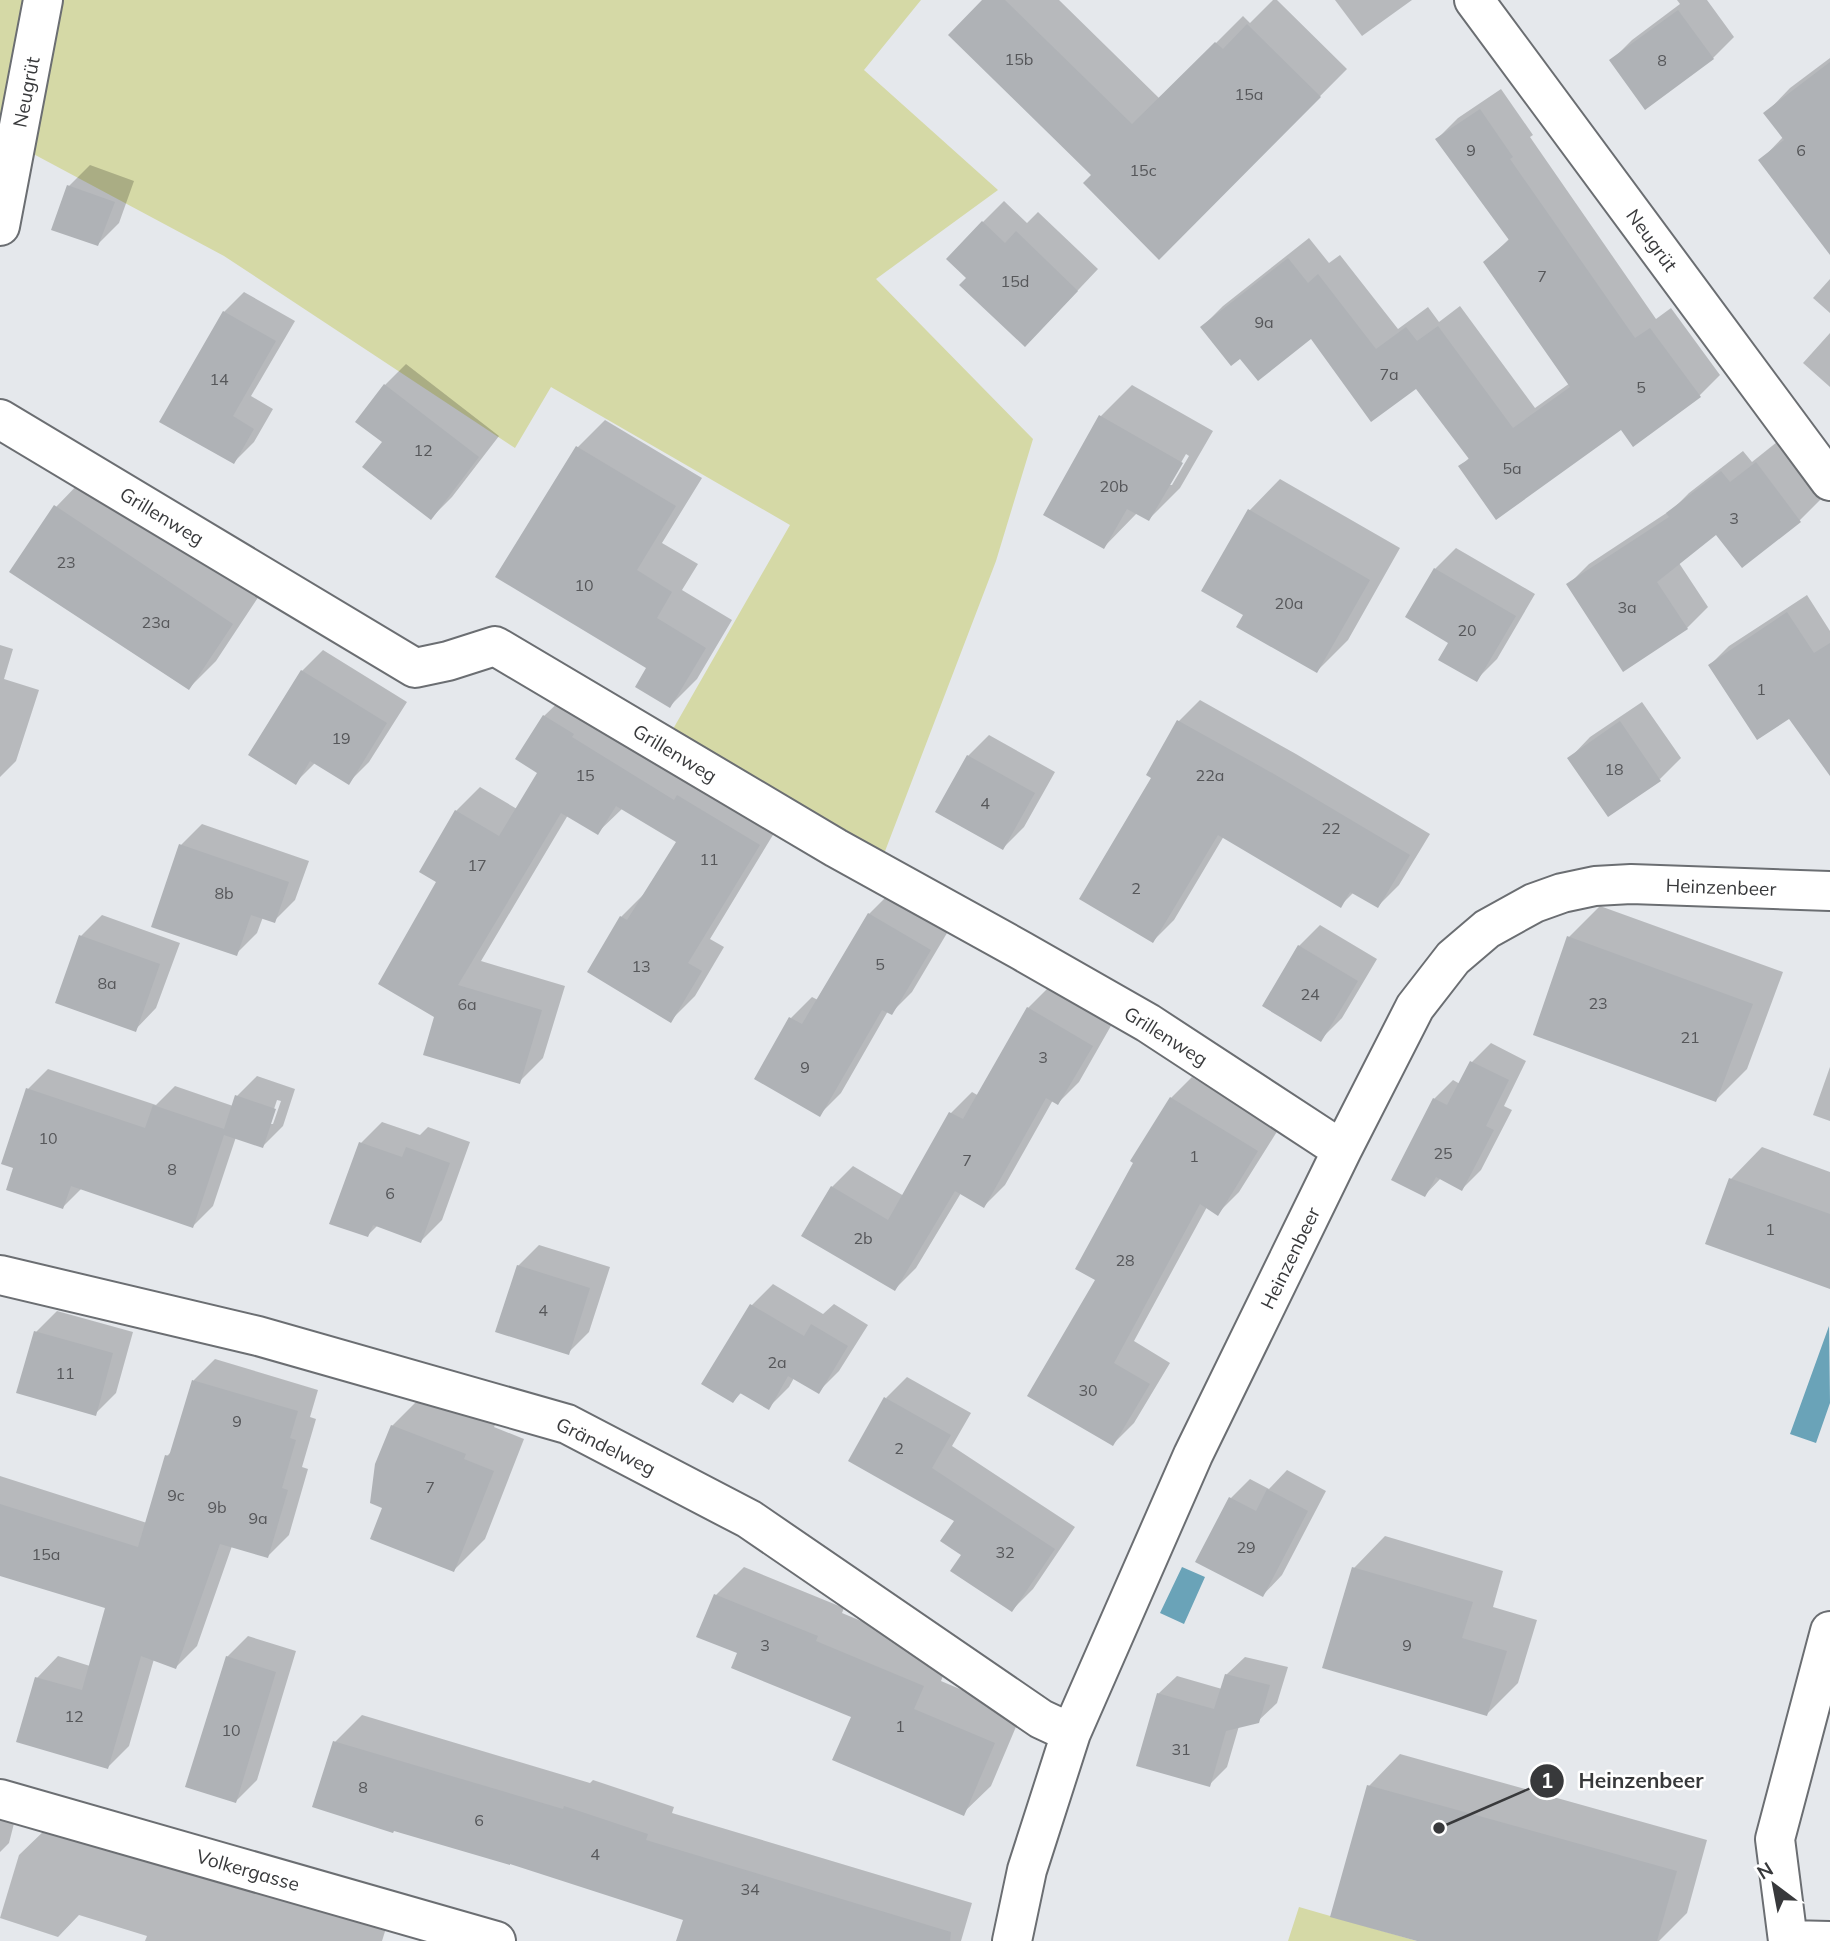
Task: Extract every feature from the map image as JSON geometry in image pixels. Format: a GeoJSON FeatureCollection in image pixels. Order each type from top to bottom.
{"type":"FeatureCollection","features":[{"type":"Feature","properties":{"kind":"street","name":"Neugrüt"},"geometry":{"type":"LineString","coordinates":[[0,226],[43,0]]}},
{"type":"Feature","properties":{"kind":"street","name":"Neugrüt"},"geometry":{"type":"LineString","coordinates":[[1474,0],[1830,481]]}},
{"type":"Feature","properties":{"kind":"street","name":"Grillenweg"},"geometry":{"type":"LineString","coordinates":[[0,419],[415,668],[495,646],[836,848],[1148,1023],[1342,1150]]}},
{"type":"Feature","properties":{"kind":"street","name":"Heinzenbeer"},"geometry":{"type":"LineString","coordinates":[[1012,1941],[1027,1870],[1071,1733],[1193,1455],[1415,1007],[1445,968],[1487,929],[1534,903],[1562,893],[1595,886],[1631,884],[1830,891]]}},
{"type":"Feature","properties":{"kind":"street","name":"Grändelweg"},"geometry":{"type":"LineString","coordinates":[[0,1275],[258,1336],[567,1424],[749,1519],[1041,1719],[1071,1733]]}},
{"type":"Feature","properties":{"kind":"street"},"geometry":{"type":"LineString","coordinates":[[1830,1631],[1775,1839],[1788,1940],[1830,1941]]}},
{"type":"Feature","properties":{"kind":"street","name":"Volkergasse"},"geometry":{"type":"LineString","coordinates":[[0,1799],[496,1941]]}},
{"type":"Feature","properties":{"kind":"green space"},"geometry":{"type":"Polygon","coordinates":[[[0,0],[921,0],[864,70],[998,190],[876,279],[1033,439],[996,561],[879,867],[665,743],[790,525],[551,387],[515,448],[224,256],[11,142],[0,139],[0,0]]]}},
{"type":"Feature","properties":{"kind":"green space"},"geometry":{"type":"Polygon","coordinates":[[[1299,1907],[1417,1941],[1288,1941],[1299,1907]]]}},
{"type":"Feature","properties":{"kind":"water"},"geometry":{"type":"Polygon","coordinates":[[[1829,1326],[1830,1403],[1816,1443],[1790,1434],[1829,1326]]]}},
{"type":"Feature","properties":{"kind":"water"},"geometry":{"type":"Polygon","coordinates":[[[1182,1567],[1205,1577],[1184,1624],[1160,1613],[1182,1567]]]}},
{"type":"Feature","properties":{"kind":"building"},"geometry":{"type":"Polygon","coordinates":[[[982,0],[1005,0],[1132,124],[1215,42],[1223,49],[1247,24],[1321,97],[1159,260],[1083,183],[1091,175],[948,35],[982,0]]]}},
{"type":"Feature","properties":{"kind":"building"},"geometry":{"type":"Polygon","coordinates":[[[1678,10],[1714,59],[1645,110],[1609,60],[1678,10]]]}},
{"type":"Feature","properties":{"kind":"building"},"geometry":{"type":"Polygon","coordinates":[[[1830,62],[1830,255],[1758,160],[1784,140],[1763,113],[1830,62]]]}},
{"type":"Feature","properties":{"kind":"building"},"geometry":{"type":"Polygon","coordinates":[[[1480,109],[1513,157],[1510,159],[1635,338],[1650,328],[1701,397],[1633,447],[1621,430],[1496,520],[1458,466],[1469,459],[1416,389],[1371,422],[1311,339],[1258,381],[1240,359],[1231,366],[1200,327],[1288,258],[1308,283],[1318,274],[1376,349],[1406,327],[1417,341],[1438,326],[1513,428],[1570,387],[1483,262],[1509,240],[1435,139],[1480,109]]]}},
{"type":"Feature","properties":{"kind":"building"},"geometry":{"type":"Polygon","coordinates":[[[67,185],[115,202],[98,246],[51,230],[67,185]]]}},
{"type":"Feature","properties":{"kind":"building"},"geometry":{"type":"Polygon","coordinates":[[[982,221],[1005,243],[1016,231],[1078,291],[1025,347],[959,285],[966,278],[946,259],[982,221]]]}},
{"type":"Feature","properties":{"kind":"building"},"geometry":{"type":"Polygon","coordinates":[[[223,311],[276,341],[233,416],[254,429],[234,464],[159,422],[223,311]]]}},
{"type":"Feature","properties":{"kind":"building"},"geometry":{"type":"Polygon","coordinates":[[[384,384],[479,457],[431,520],[362,467],[382,442],[355,422],[384,384]]]}},
{"type":"Feature","properties":{"kind":"building"},"geometry":{"type":"Polygon","coordinates":[[[1099,415],[1183,463],[1149,521],[1127,509],[1104,549],[1043,515],[1099,415]]]}},
{"type":"Feature","properties":{"kind":"building"},"geometry":{"type":"Polygon","coordinates":[[[576,446],[676,506],[637,570],[672,592],[657,618],[706,648],[670,708],[635,687],[646,668],[495,577],[576,446]]]}},
{"type":"Feature","properties":{"kind":"building"},"geometry":{"type":"Polygon","coordinates":[[[1756,462],[1801,522],[1742,568],[1716,535],[1657,582],[1688,629],[1623,672],[1566,584],[1669,517],[1666,513],[1721,471],[1730,482],[1756,462]]]}},
{"type":"Feature","properties":{"kind":"building"},"geometry":{"type":"Polygon","coordinates":[[[54,505],[233,624],[189,690],[9,572],[54,505]]]}},
{"type":"Feature","properties":{"kind":"building"},"geometry":{"type":"Polygon","coordinates":[[[1248,509],[1370,580],[1317,673],[1236,627],[1243,615],[1201,591],[1248,509]]]}},
{"type":"Feature","properties":{"kind":"building"},"geometry":{"type":"Polygon","coordinates":[[[1434,568],[1516,616],[1477,682],[1438,660],[1448,643],[1405,617],[1434,568]]]}},
{"type":"Feature","properties":{"kind":"building"},"geometry":{"type":"Polygon","coordinates":[[[1787,612],[1814,653],[1830,643],[1830,776],[1789,719],[1757,740],[1708,665],[1787,612]]]}},
{"type":"Feature","properties":{"kind":"building"},"geometry":{"type":"Polygon","coordinates":[[[301,670],[387,723],[349,785],[310,761],[296,785],[248,755],[301,670]]]}},
{"type":"Feature","properties":{"kind":"building"},"geometry":{"type":"Polygon","coordinates":[[[543,715],[574,734],[572,737],[674,800],[677,795],[760,845],[688,963],[702,971],[671,1023],[587,972],[620,916],[627,920],[676,842],[616,806],[598,835],[561,813],[458,985],[542,1010],[520,1084],[423,1055],[434,1017],[378,984],[436,882],[419,872],[455,810],[499,836],[537,773],[515,759],[543,715]]]}},
{"type":"Feature","properties":{"kind":"building"},"geometry":{"type":"Polygon","coordinates":[[[1177,720],[1410,855],[1378,908],[1350,892],[1341,908],[1218,835],[1153,943],[1079,899],[1151,778],[1146,775],[1177,720]]]}},
{"type":"Feature","properties":{"kind":"building"},"geometry":{"type":"Polygon","coordinates":[[[1620,721],[1661,781],[1608,817],[1567,758],[1620,721]]]}},
{"type":"Feature","properties":{"kind":"building"},"geometry":{"type":"Polygon","coordinates":[[[967,755],[1035,793],[1003,850],[935,812],[967,755]]]}},
{"type":"Feature","properties":{"kind":"building"},"geometry":{"type":"Polygon","coordinates":[[[179,844],[289,882],[275,923],[251,915],[237,956],[151,927],[179,844]]]}},
{"type":"Feature","properties":{"kind":"building"},"geometry":{"type":"Polygon","coordinates":[[[868,913],[931,950],[892,1015],[882,1010],[820,1117],[754,1079],[789,1017],[802,1024],[868,913]]]}},
{"type":"Feature","properties":{"kind":"building"},"geometry":{"type":"Polygon","coordinates":[[[79,935],[160,964],[136,1032],[55,1003],[79,935]]]}},
{"type":"Feature","properties":{"kind":"building"},"geometry":{"type":"Polygon","coordinates":[[[1567,936],[1753,1004],[1716,1102],[1533,1035],[1567,936]]]}},
{"type":"Feature","properties":{"kind":"building"},"geometry":{"type":"Polygon","coordinates":[[[1298,945],[1358,981],[1321,1042],[1262,1006],[1298,945]]]}},
{"type":"Feature","properties":{"kind":"building"},"geometry":{"type":"Polygon","coordinates":[[[1027,1007],[1093,1046],[1058,1105],[1046,1098],[984,1208],[955,1191],[895,1291],[801,1236],[831,1186],[888,1220],[949,1112],[963,1119],[1027,1007]]]}},
{"type":"Feature","properties":{"kind":"building"},"geometry":{"type":"Polygon","coordinates":[[[1470,1061],[1509,1080],[1486,1126],[1494,1130],[1462,1191],[1436,1177],[1425,1197],[1391,1180],[1433,1098],[1447,1105],[1470,1061]]]}},
{"type":"Feature","properties":{"kind":"building"},"geometry":{"type":"Polygon","coordinates":[[[26,1088],[145,1128],[153,1105],[224,1129],[235,1095],[276,1109],[263,1148],[224,1135],[193,1228],[71,1186],[63,1209],[6,1190],[13,1168],[1,1164],[26,1088]]]}},
{"type":"Feature","properties":{"kind":"building"},"geometry":{"type":"Polygon","coordinates":[[[1170,1097],[1258,1151],[1218,1216],[1200,1204],[1114,1363],[1150,1384],[1113,1446],[1027,1396],[1095,1280],[1075,1269],[1133,1163],[1130,1161],[1170,1097]]]}},
{"type":"Feature","properties":{"kind":"building"},"geometry":{"type":"Polygon","coordinates":[[[359,1142],[402,1157],[406,1147],[450,1163],[421,1243],[373,1225],[368,1237],[329,1224],[359,1142]]]}},
{"type":"Feature","properties":{"kind":"building"},"geometry":{"type":"Polygon","coordinates":[[[1729,1178],[1830,1214],[1830,1289],[1705,1244],[1729,1178]]]}},
{"type":"Feature","properties":{"kind":"building"},"geometry":{"type":"Polygon","coordinates":[[[517,1265],[590,1288],[569,1355],[495,1332],[517,1265]]]}},
{"type":"Feature","properties":{"kind":"building"},"geometry":{"type":"Polygon","coordinates":[[[750,1304],[804,1336],[811,1324],[848,1346],[819,1394],[788,1376],[769,1410],[740,1393],[733,1403],[701,1384],[750,1304]]]}},
{"type":"Feature","properties":{"kind":"building"},"geometry":{"type":"Polygon","coordinates":[[[34,1331],[113,1353],[96,1416],[16,1393],[34,1331]]]}},
{"type":"Feature","properties":{"kind":"building"},"geometry":{"type":"Polygon","coordinates":[[[192,1380],[298,1411],[290,1438],[296,1440],[282,1488],[288,1490],[268,1558],[220,1544],[176,1669],[141,1656],[108,1769],[16,1742],[35,1677],[82,1690],[105,1608],[0,1576],[0,1504],[138,1547],[165,1455],[169,1456],[192,1380]]]}},
{"type":"Feature","properties":{"kind":"building"},"geometry":{"type":"Polygon","coordinates":[[[884,1397],[951,1435],[932,1468],[1055,1549],[1012,1612],[950,1571],[961,1555],[940,1541],[954,1521],[848,1461],[884,1397]]]}},
{"type":"Feature","properties":{"kind":"building"},"geometry":{"type":"Polygon","coordinates":[[[391,1425],[466,1454],[464,1459],[494,1471],[454,1572],[370,1539],[382,1508],[370,1503],[375,1464],[391,1425]]]}},
{"type":"Feature","properties":{"kind":"building"},"geometry":{"type":"Polygon","coordinates":[[[1267,1489],[1308,1511],[1263,1597],[1195,1562],[1229,1497],[1256,1511],[1267,1489]]]}},
{"type":"Feature","properties":{"kind":"building"},"geometry":{"type":"Polygon","coordinates":[[[1352,1567],[1473,1602],[1462,1638],[1507,1651],[1487,1716],[1322,1668],[1352,1567]]]}},
{"type":"Feature","properties":{"kind":"building"},"geometry":{"type":"Polygon","coordinates":[[[714,1594],[818,1636],[816,1641],[924,1686],[914,1709],[995,1743],[964,1816],[832,1760],[851,1717],[731,1668],[737,1653],[696,1637],[714,1594]]]}},
{"type":"Feature","properties":{"kind":"building"},"geometry":{"type":"Polygon","coordinates":[[[226,1656],[276,1672],[236,1803],[185,1787],[226,1656]]]}},
{"type":"Feature","properties":{"kind":"building"},"geometry":{"type":"Polygon","coordinates":[[[1225,1674],[1270,1685],[1259,1723],[1226,1731],[1210,1787],[1136,1766],[1157,1693],[1214,1709],[1225,1674]]]}},
{"type":"Feature","properties":{"kind":"building"},"geometry":{"type":"Polygon","coordinates":[[[333,1741],[563,1809],[564,1806],[648,1834],[646,1840],[951,1932],[950,1941],[676,1941],[683,1920],[510,1864],[394,1831],[393,1833],[312,1807],[333,1741]]]}},
{"type":"Feature","properties":{"kind":"building"},"geometry":{"type":"Polygon","coordinates":[[[1367,1785],[1677,1871],[1657,1941],[1417,1941],[1330,1917],[1367,1785]]]}},
{"type":"Feature","properties":{"kind":"place","name":"Heinzenbeer"},"geometry":{"type":"Point","coordinates":[1439,1828]}}]}
